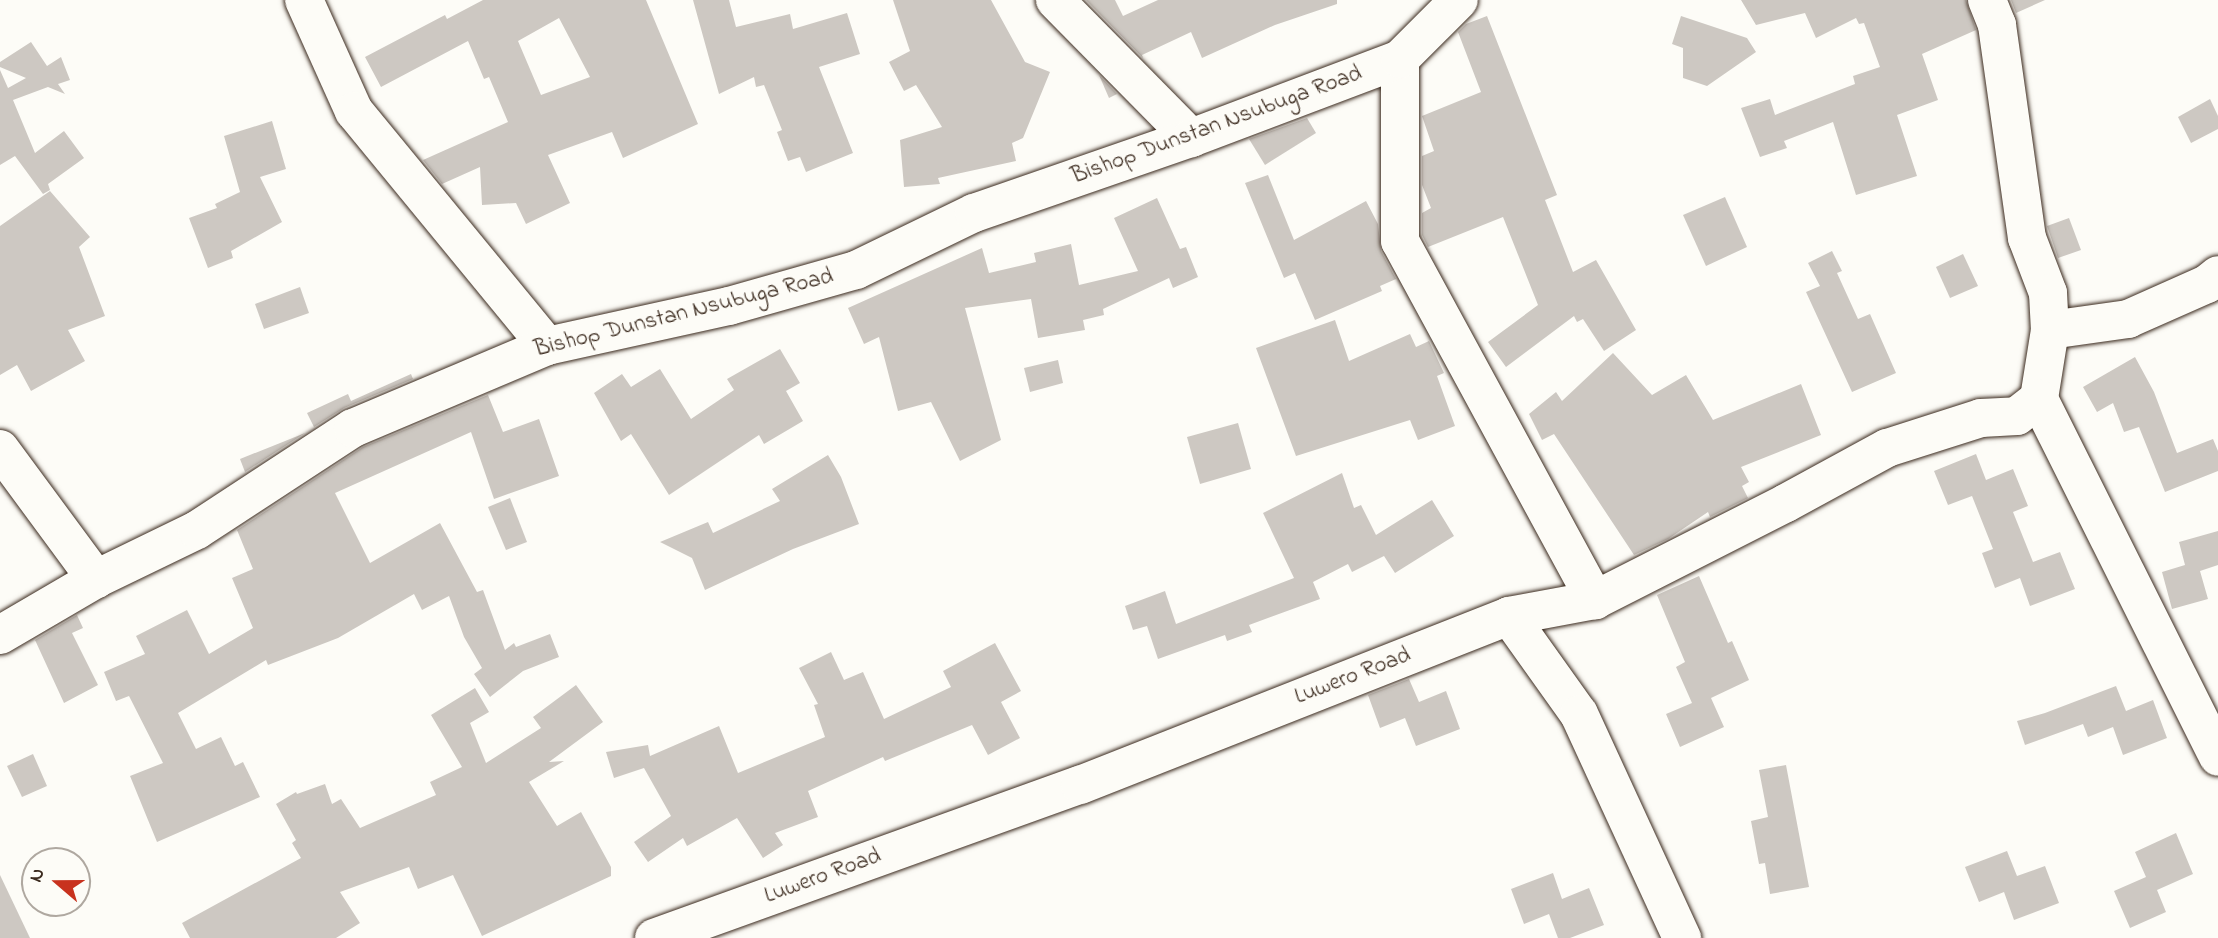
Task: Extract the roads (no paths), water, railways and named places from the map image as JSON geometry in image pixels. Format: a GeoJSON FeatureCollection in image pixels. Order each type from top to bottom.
{"type":"FeatureCollection","features":[{"type":"Feature","properties":{"kind":"street"},"geometry":{"type":"LineString","coordinates":[[304,0],[354,111],[547,346]]}},
{"type":"Feature","properties":{"kind":"street"},"geometry":{"type":"LineString","coordinates":[[1055,0],[1191,138]]}},
{"type":"Feature","properties":{"kind":"street","name":"Bishop Dunstan Nsubuga Road"},"geometry":{"type":"LineString","coordinates":[[0,635],[96,579],[197,530],[353,428],[547,346],[729,306],[856,270],[974,214],[1191,138],[1400,59],[1459,0]]}},
{"type":"Feature","properties":{"kind":"street"},"geometry":{"type":"LineString","coordinates":[[1987,0],[1997,25],[2027,238],[2048,293],[2050,330],[2039,399],[2218,757]]}},
{"type":"Feature","properties":{"kind":"street"},"geometry":{"type":"LineString","coordinates":[[1400,59],[1401,241],[1595,600]]}},
{"type":"Feature","properties":{"kind":"street"},"geometry":{"type":"LineString","coordinates":[[2050,330],[2128,319],[2207,284],[2218,275]]}},
{"type":"Feature","properties":{"kind":"street","name":"Luwero Road"},"geometry":{"type":"LineString","coordinates":[[654,938],[1080,785],[1509,616],[1595,600],[1786,503],[1887,448],[1981,418],[2017,416],[2039,399]]}},
{"type":"Feature","properties":{"kind":"street"},"geometry":{"type":"LineString","coordinates":[[0,449],[96,579]]}},
{"type":"Feature","properties":{"kind":"street"},"geometry":{"type":"LineString","coordinates":[[1509,616],[1579,714],[1682,938]]}}]}
